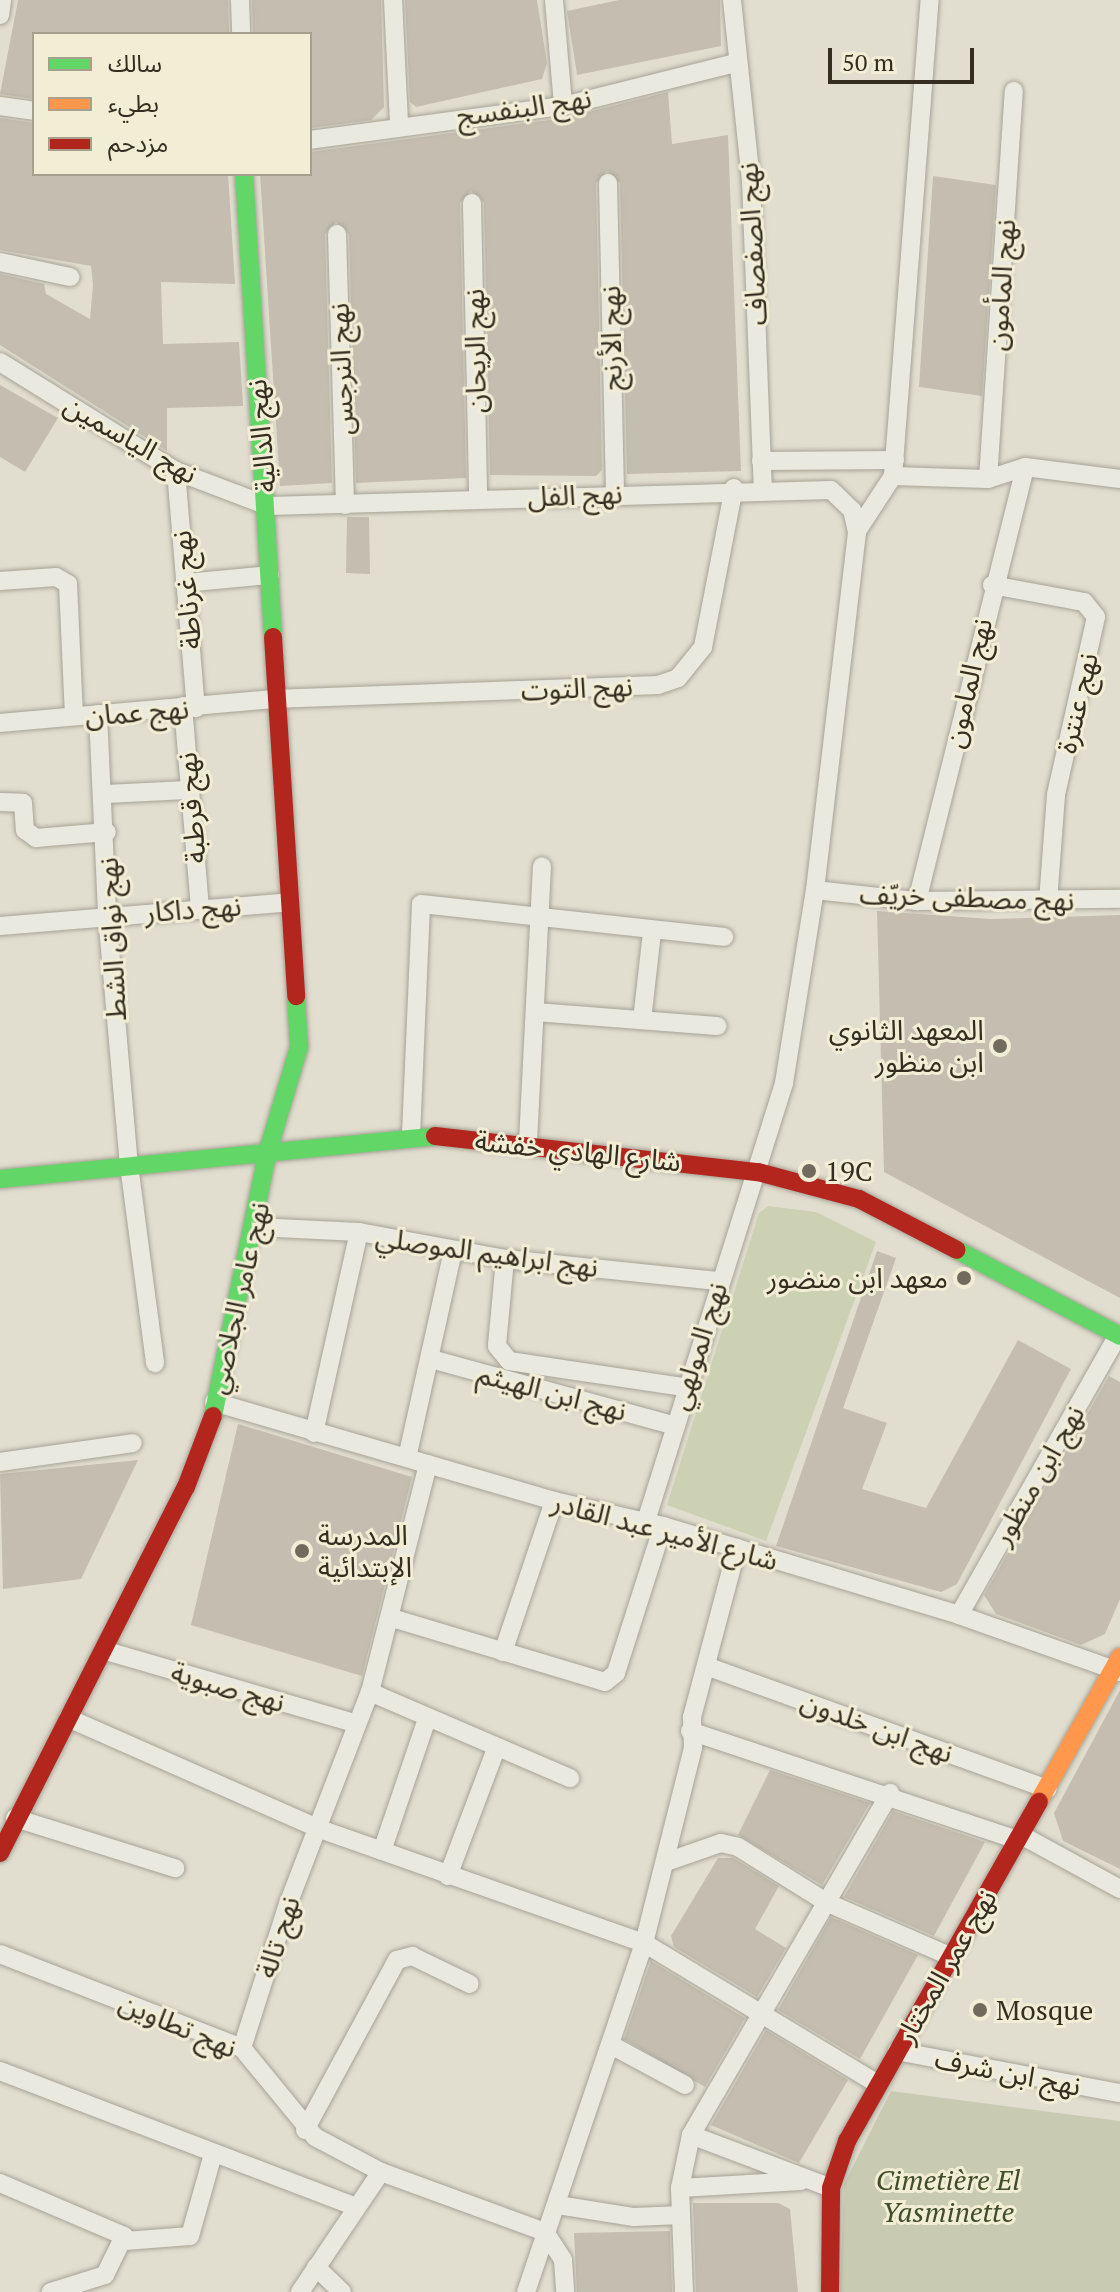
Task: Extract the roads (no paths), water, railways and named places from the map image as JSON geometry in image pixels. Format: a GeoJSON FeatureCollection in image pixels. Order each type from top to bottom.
{"type":"FeatureCollection","features":[{"type":"Feature","properties":{"kind":"street"},"geometry":{"type":"LineString","coordinates":[[0,15],[2,0]]}},
{"type":"Feature","properties":{"kind":"street"},"geometry":{"type":"LineString","coordinates":[[240,0],[241,32]]}},
{"type":"Feature","properties":{"kind":"street"},"geometry":{"type":"LineString","coordinates":[[393,0],[399,124]]}},
{"type":"Feature","properties":{"kind":"street"},"geometry":{"type":"LineString","coordinates":[[554,0],[563,106]]}},
{"type":"Feature","properties":{"kind":"street","name":"نهج الصفصاف"},"geometry":{"type":"LineString","coordinates":[[732,0],[736,63],[751,181],[763,488]]}},
{"type":"Feature","properties":{"kind":"street"},"geometry":{"type":"LineString","coordinates":[[857,531],[894,468],[930,0]]}},
{"type":"Feature","properties":{"kind":"street","name":"نهج البنفسج"},"geometry":{"type":"LineString","coordinates":[[312,140],[399,124],[563,106],[736,63]]}},
{"type":"Feature","properties":{"kind":"street","name":"نهج المأمون"},"geometry":{"type":"LineString","coordinates":[[988,479],[1014,91]]}},
{"type":"Feature","properties":{"kind":"street"},"geometry":{"type":"LineString","coordinates":[[0,106],[32,111]]}},
{"type":"Feature","properties":{"kind":"street","name":"نهج الدالية"},"geometry":{"type":"LineString","coordinates":[[244,176],[258,435],[268,506],[273,699]]}},
{"type":"Feature","properties":{"kind":"street","name":"نهج الأرنج"},"geometry":{"type":"LineString","coordinates":[[608,183],[615,494]]}},
{"type":"Feature","properties":{"kind":"street","name":"نهج الريحان"},"geometry":{"type":"LineString","coordinates":[[472,203],[478,499]]}},
{"type":"Feature","properties":{"kind":"street","name":"نهج النرجس"},"geometry":{"type":"LineString","coordinates":[[337,234],[345,505]]}},
{"type":"Feature","properties":{"kind":"street"},"geometry":{"type":"LineString","coordinates":[[0,262],[70,277]]}},
{"type":"Feature","properties":{"kind":"street","name":"نهج الياسمين"},"geometry":{"type":"LineString","coordinates":[[0,362],[176,471],[268,506]]}},
{"type":"Feature","properties":{"kind":"street"},"geometry":{"type":"LineString","coordinates":[[761,461],[894,468],[988,479],[1025,467],[1120,479]]}},
{"type":"Feature","properties":{"kind":"street","name":"نهج المامون"},"geometry":{"type":"LineString","coordinates":[[917,901],[992,585],[1025,467]]}},
{"type":"Feature","properties":{"kind":"street","name":"نهج غرناطة"},"geometry":{"type":"LineString","coordinates":[[176,471],[190,707]]}},
{"type":"Feature","properties":{"kind":"street","name":"نهج الفل"},"geometry":{"type":"LineString","coordinates":[[268,506],[734,488],[831,490],[852,510],[857,531]]}},
{"type":"Feature","properties":{"kind":"street","name":"نهج التوت"},"geometry":{"type":"LineString","coordinates":[[273,699],[658,685],[678,678],[703,647],[734,488]]}},
{"type":"Feature","properties":{"kind":"street","name":"نهج المولهي"},"geometry":{"type":"LineString","coordinates":[[503,1652],[592,1679],[612,1679],[654,1524],[673,1425],[718,1281],[758,1172],[784,1083],[815,890],[857,531]]}},
{"type":"Feature","properties":{"kind":"street"},"geometry":{"type":"LineString","coordinates":[[185,583],[270,575]]}},
{"type":"Feature","properties":{"kind":"street"},"geometry":{"type":"LineString","coordinates":[[0,581],[62,579],[68,584],[74,716]]}},
{"type":"Feature","properties":{"kind":"street","name":"نهج عنترة"},"geometry":{"type":"LineString","coordinates":[[992,585],[1084,602],[1096,617],[1056,795],[1048,902]]}},
{"type":"Feature","properties":{"kind":"street","name":"نهج عمان"},"geometry":{"type":"LineString","coordinates":[[0,723],[273,699]]}},
{"type":"Feature","properties":{"kind":"street","name":"نهج عامر الجلاصي"},"geometry":{"type":"LineString","coordinates":[[0,1853],[15,1818],[186,1487],[214,1402],[256,1227],[268,1151],[301,1032],[273,699]]}},
{"type":"Feature","properties":{"kind":"street","name":"نهج قرطبة"},"geometry":{"type":"LineString","coordinates":[[190,707],[187,790],[200,910]]}},
{"type":"Feature","properties":{"kind":"street","name":"نهج نواق الشط"},"geometry":{"type":"LineString","coordinates":[[98,714],[106,794],[107,915],[129,1165],[155,1363]]}},
{"type":"Feature","properties":{"kind":"street"},"geometry":{"type":"LineString","coordinates":[[106,794],[187,790]]}},
{"type":"Feature","properties":{"kind":"street"},"geometry":{"type":"LineString","coordinates":[[0,802],[23,803],[25,830],[36,838],[107,832]]}},
{"type":"Feature","properties":{"kind":"street"},"geometry":{"type":"LineString","coordinates":[[528,1142],[542,866]]}},
{"type":"Feature","properties":{"kind":"street","name":"نهج مصطفى خريّف"},"geometry":{"type":"LineString","coordinates":[[815,890],[917,901],[1120,899]]}},
{"type":"Feature","properties":{"kind":"street","name":"نهج داكار"},"geometry":{"type":"LineString","coordinates":[[0,926],[290,902]]}},
{"type":"Feature","properties":{"kind":"street"},"geometry":{"type":"LineString","coordinates":[[411,1135],[421,904],[540,913],[652,932],[724,937]]}},
{"type":"Feature","properties":{"kind":"street"},"geometry":{"type":"LineString","coordinates":[[642,1020],[652,932]]}},
{"type":"Feature","properties":{"kind":"street"},"geometry":{"type":"LineString","coordinates":[[535,1012],[717,1026]]}},
{"type":"Feature","properties":{"kind":"street","name":"شارع الهادي خفشة"},"geometry":{"type":"LineString","coordinates":[[0,1179],[411,1135],[528,1142],[758,1172],[859,1199],[1119,1335]]}},
{"type":"Feature","properties":{"kind":"street","name":"نهج ابراهيم الموصلي"},"geometry":{"type":"LineString","coordinates":[[256,1227],[359,1232],[505,1259],[718,1281]]}},
{"type":"Feature","properties":{"kind":"street"},"geometry":{"type":"LineString","coordinates":[[314,1433],[359,1232]]}},
{"type":"Feature","properties":{"kind":"street"},"geometry":{"type":"LineString","coordinates":[[407,1458],[453,1251]]}},
{"type":"Feature","properties":{"kind":"street"},"geometry":{"type":"LineString","coordinates":[[505,1259],[497,1346],[509,1361],[684,1387]]}},
{"type":"Feature","properties":{"kind":"street","name":"نهج ابن منظور"},"geometry":{"type":"LineString","coordinates":[[959,1615],[1119,1335]]}},
{"type":"Feature","properties":{"kind":"street","name":"نهج ابن الهيثم"},"geometry":{"type":"LineString","coordinates":[[431,1359],[673,1425]]}},
{"type":"Feature","properties":{"kind":"street","name":"شارع الأمير عبد القادر"},"geometry":{"type":"LineString","coordinates":[[214,1402],[554,1501],[654,1524],[737,1548],[1118,1666]]}},
{"type":"Feature","properties":{"kind":"street"},"geometry":{"type":"LineString","coordinates":[[0,1462],[133,1443]]}},
{"type":"Feature","properties":{"kind":"street","name":"نهج تالة"},"geometry":{"type":"LineString","coordinates":[[242,2048],[354,1723],[370,1692],[392,1618],[428,1464]]}},
{"type":"Feature","properties":{"kind":"street"},"geometry":{"type":"LineString","coordinates":[[392,1618],[503,1652],[554,1501]]}},
{"type":"Feature","properties":{"kind":"street"},"geometry":{"type":"LineString","coordinates":[[526,2292],[545,2232],[558,2205],[644,1943],[693,1748],[690,1731],[737,1548]]}},
{"type":"Feature","properties":{"kind":"street","name":"نهج صبوية"},"geometry":{"type":"LineString","coordinates":[[103,1650],[354,1723]]}},
{"type":"Feature","properties":{"kind":"street","name":"نهج ابن خلدون"},"geometry":{"type":"LineString","coordinates":[[706,1666],[1048,1789]]}},
{"type":"Feature","properties":{"kind":"street","name":"نهج عمر المختار"},"geometry":{"type":"LineString","coordinates":[[830,2292],[831,2188],[876,2083],[952,1957],[1118,1666]]}},
{"type":"Feature","properties":{"kind":"street"},"geometry":{"type":"LineString","coordinates":[[370,1692],[496,1749],[570,1778]]}},
{"type":"Feature","properties":{"kind":"street"},"geometry":{"type":"LineString","coordinates":[[68,1718],[317,1828],[644,1943],[876,2083]]}},
{"type":"Feature","properties":{"kind":"street"},"geometry":{"type":"LineString","coordinates":[[382,1851],[427,1719]]}},
{"type":"Feature","properties":{"kind":"street"},"geometry":{"type":"LineString","coordinates":[[690,1731],[1020,1837],[1120,1889]]}},
{"type":"Feature","properties":{"kind":"street"},"geometry":{"type":"LineString","coordinates":[[448,1876],[496,1749]]}},
{"type":"Feature","properties":{"kind":"street"},"geometry":{"type":"LineString","coordinates":[[684,2292],[680,2188],[691,2135],[890,1793]]}},
{"type":"Feature","properties":{"kind":"street"},"geometry":{"type":"LineString","coordinates":[[15,1818],[175,1868]]}},
{"type":"Feature","properties":{"kind":"street"},"geometry":{"type":"LineString","coordinates":[[666,1862],[731,1844],[826,1902],[952,1957]]}},
{"type":"Feature","properties":{"kind":"street","name":"نهج تطاوين"},"geometry":{"type":"LineString","coordinates":[[0,1954],[242,2048],[305,2130],[381,2172],[545,2232]]}},
{"type":"Feature","properties":{"kind":"street"},"geometry":{"type":"LineString","coordinates":[[305,2130],[397,1960],[412,1956],[470,1984]]}},
{"type":"Feature","properties":{"kind":"street"},"geometry":{"type":"LineString","coordinates":[[611,2045],[685,2085]]}},
{"type":"Feature","properties":{"kind":"street","name":"نهج ابن شرف"},"geometry":{"type":"LineString","coordinates":[[897,2051],[1120,2093]]}},
{"type":"Feature","properties":{"kind":"street"},"geometry":{"type":"LineString","coordinates":[[0,2071],[354,2206]]}},
{"type":"Feature","properties":{"kind":"street"},"geometry":{"type":"LineString","coordinates":[[691,2135],[831,2188]]}},
{"type":"Feature","properties":{"kind":"street"},"geometry":{"type":"LineString","coordinates":[[125,2241],[190,2236],[213,2154]]}},
{"type":"Feature","properties":{"kind":"street"},"geometry":{"type":"LineString","coordinates":[[300,2292],[354,2206],[381,2172]]}},
{"type":"Feature","properties":{"kind":"street"},"geometry":{"type":"LineString","coordinates":[[680,2188],[808,2181]]}},
{"type":"Feature","properties":{"kind":"street"},"geometry":{"type":"LineString","coordinates":[[0,2183],[121,2233],[125,2241]]}},
{"type":"Feature","properties":{"kind":"street"},"geometry":{"type":"LineString","coordinates":[[558,2205],[634,2217],[681,2215]]}},
{"type":"Feature","properties":{"kind":"street"},"geometry":{"type":"LineString","coordinates":[[545,2232],[563,2260],[565,2292]]}},
{"type":"Feature","properties":{"kind":"street"},"geometry":{"type":"LineString","coordinates":[[51,2292],[106,2284],[125,2241]]}},
{"type":"Feature","properties":{"kind":"street"},"geometry":{"type":"LineString","coordinates":[[316,2267],[342,2292]]}},
{"type":"Feature","properties":{"kind":"place","name":"المعهد الثانوي ابن منظور"},"geometry":{"type":"Point","coordinates":[1000,1046]}},
{"type":"Feature","properties":{"kind":"place","name":"19C"},"geometry":{"type":"Point","coordinates":[809,1171]}},
{"type":"Feature","properties":{"kind":"place","name":"معهد ابن منضور"},"geometry":{"type":"Point","coordinates":[964,1278]}},
{"type":"Feature","properties":{"kind":"place","name":"المدرسة الإبتدائية"},"geometry":{"type":"Point","coordinates":[302,1551]}},
{"type":"Feature","properties":{"kind":"place","name":"Mosque"},"geometry":{"type":"Point","coordinates":[980,2010]}},
{"type":"Feature","properties":{"kind":"park label","name":"Cimetière El Yasminette"},"geometry":{"type":"Point","coordinates":[948,2196]}}]}
